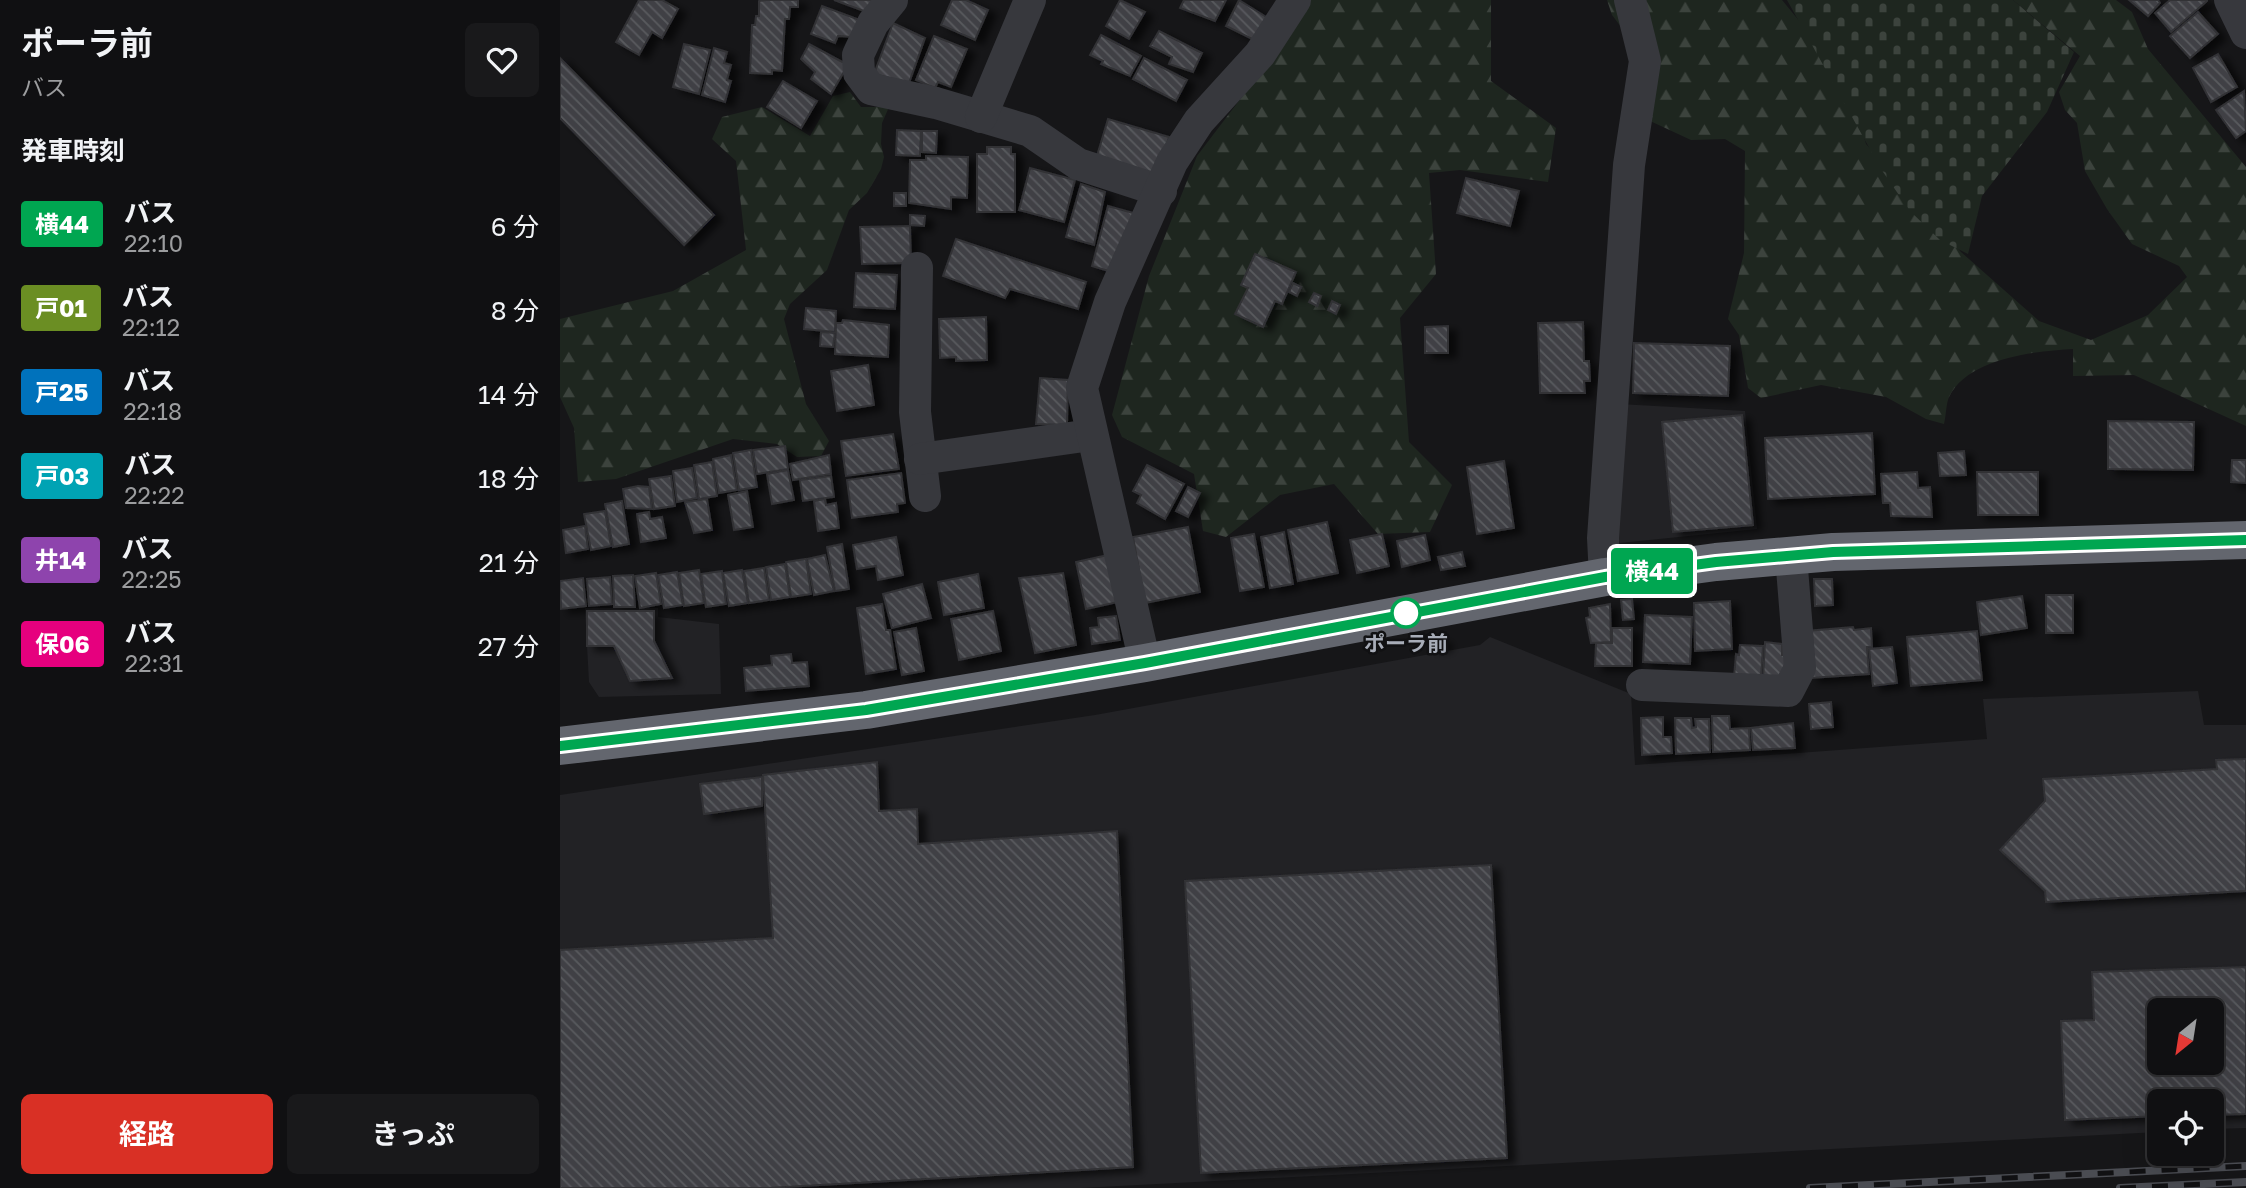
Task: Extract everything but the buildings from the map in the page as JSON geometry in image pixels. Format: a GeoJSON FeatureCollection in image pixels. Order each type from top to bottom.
{"type":"FeatureCollection","features":[{"type":"Feature","properties":{"kind":"highway"},"geometry":{"type":"LineString","coordinates":[[560,746],[866,710],[1145,663],[1605,577],[1791,556],[2061,544],[2246,540]]}},
{"type":"Feature","properties":{"kind":"street"},"geometry":{"type":"LineString","coordinates":[[892,0],[873,23],[858,55],[859,73],[872,89],[1030,131],[1078,164],[1161,191]]}},
{"type":"Feature","properties":{"kind":"street"},"geometry":{"type":"LineString","coordinates":[[981,117],[1030,0]]}},
{"type":"Feature","properties":{"kind":"street"},"geometry":{"type":"LineString","coordinates":[[1145,663],[1082,388],[1110,302],[1172,162],[1199,121],[1260,54],[1295,0]]}},
{"type":"Feature","properties":{"kind":"street"},"geometry":{"type":"LineString","coordinates":[[1605,577],[1603,538],[1629,165],[1645,61],[1630,0]]}},
{"type":"Feature","properties":{"kind":"street"},"geometry":{"type":"LineString","coordinates":[[2230,0],[2246,33]]}},
{"type":"Feature","properties":{"kind":"street"},"geometry":{"type":"LineString","coordinates":[[916,268],[915,412],[925,496]]}},
{"type":"Feature","properties":{"kind":"street"},"geometry":{"type":"LineString","coordinates":[[920,459],[1091,435]]}},
{"type":"Feature","properties":{"kind":"street"},"geometry":{"type":"LineString","coordinates":[[1642,685],[1788,691],[1800,668],[1791,556]]}},
{"type":"Feature","properties":{"kind":"shaded area"},"geometry":{"type":"Polygon","coordinates":[[[1619,404],[1745,411],[1757,529],[1620,543],[1613,531],[1619,404]]]}},
{"type":"Feature","properties":{"kind":"shaded area"},"geometry":{"type":"Polygon","coordinates":[[[585,608],[658,608],[658,617],[719,624],[721,694],[599,697],[589,682],[585,608]]]}},
{"type":"Feature","properties":{"kind":"shaded area"},"geometry":{"type":"Polygon","coordinates":[[[1490,637],[1631,694],[1635,765],[1987,739],[1983,699],[2198,691],[2204,725],[2246,725],[2246,1128],[2224,1129],[2224,1089],[2147,1089],[2147,1133],[1081,1188],[560,1188],[560,795],[1095,715],[1480,645],[1490,637]]]}},
{"type":"Feature","properties":{"kind":"green space"},"geometry":{"type":"Polygon","coordinates":[[[1309,0],[1491,0],[1491,81],[1556,128],[1548,182],[1460,170],[1429,173],[1436,274],[1400,318],[1409,442],[1452,485],[1430,532],[1378,534],[1334,484],[1280,495],[1226,537],[1203,531],[1194,474],[1122,437],[1112,415],[1149,276],[1197,156],[1270,60],[1309,0]]]}},
{"type":"Feature","properties":{"kind":"green space"},"geometry":{"type":"Polygon","coordinates":[[[1607,0],[1782,0],[1846,78],[1866,144],[1961,252],[2039,321],[2091,340],[2148,315],[2187,277],[2179,266],[2132,244],[2107,209],[2085,171],[2077,123],[2065,110],[2059,92],[2080,56],[2013,0],[2116,0],[2132,12],[2148,49],[2246,167],[2246,426],[2134,375],[2073,376],[2073,349],[2004,359],[1971,373],[1958,384],[1949,397],[1944,424],[1926,419],[1886,397],[1821,385],[1761,398],[1748,388],[1739,335],[1728,319],[1744,253],[1745,151],[1725,139],[1691,140],[1648,120],[1637,48],[1612,15],[1607,0]]]}},
{"type":"Feature","properties":{"kind":"green space"},"geometry":{"type":"Polygon","coordinates":[[[1787,0],[2013,0],[2074,52],[2047,112],[1982,196],[1968,254],[1940,240],[1910,211],[1881,169],[1787,0]]]}},
{"type":"Feature","properties":{"kind":"green space"},"geometry":{"type":"Polygon","coordinates":[[[850,92],[861,107],[889,107],[882,123],[881,144],[884,157],[881,169],[867,193],[849,210],[827,270],[790,304],[784,319],[806,404],[829,441],[821,456],[797,457],[777,444],[733,439],[616,479],[578,482],[574,428],[560,397],[560,319],[673,291],[746,250],[736,161],[712,139],[722,117],[762,107],[810,136],[833,96],[850,92]]]}},
{"type":"Feature","properties":{"kind":"railway"},"geometry":{"type":"LineString","coordinates":[[1810,1188],[2246,1166]]}},
{"type":"Feature","properties":{"kind":"railway"},"geometry":{"type":"LineString","coordinates":[[2120,1188],[2246,1182]]}},
{"type":"Feature","properties":{"kind":"bus line","name":"横44"},"geometry":{"type":"LineString","coordinates":[[560,746],[712,726],[866,710],[1145,663],[1605,577],[1716,562],[1833,552],[2246,540]]}},
{"type":"Feature","properties":{"kind":"place","name":"ポーラ前"},"geometry":{"type":"Point","coordinates":[1406,613]}}]}
